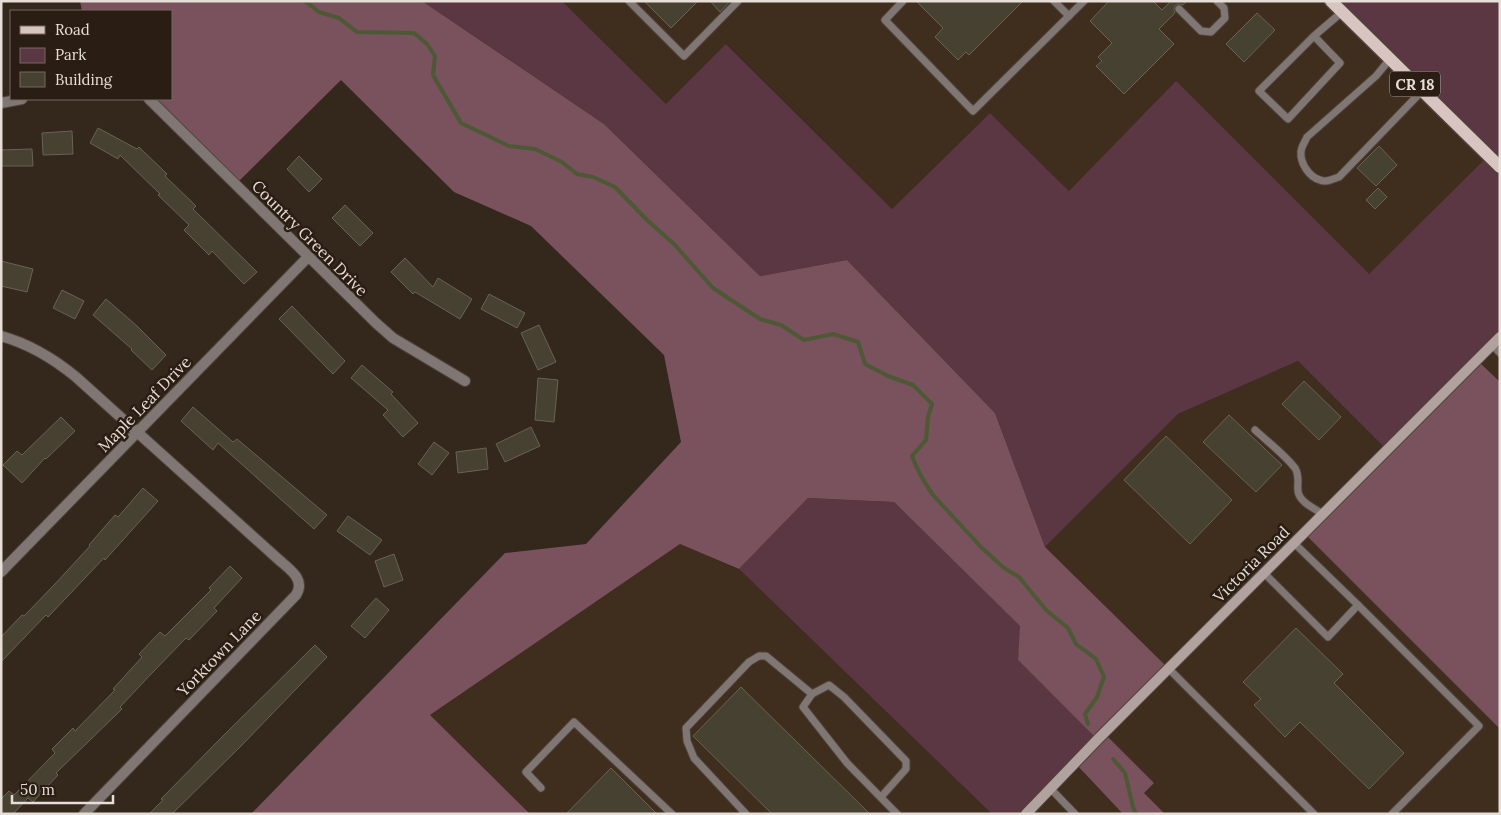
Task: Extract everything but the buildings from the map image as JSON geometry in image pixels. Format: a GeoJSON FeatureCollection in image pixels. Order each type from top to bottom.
{"type":"FeatureCollection","features":[{"type":"Feature","properties":{"kind":"main road","name":"CR 18"},"geometry":{"type":"LineString","coordinates":[[1331,1],[1500,167]]}},
{"type":"Feature","properties":{"kind":"street"},"geometry":{"type":"LineString","coordinates":[[1,104],[18,100]]}},
{"type":"Feature","properties":{"kind":"street","name":"Country Green Drive"},"geometry":{"type":"LineString","coordinates":[[150,100],[376,323],[393,338],[465,381]]}},
{"type":"Feature","properties":{"kind":"street","name":"Maple Leaf Drive"},"geometry":{"type":"LineString","coordinates":[[1,572],[308,257]]}},
{"type":"Feature","properties":{"kind":"street"},"geometry":{"type":"LineString","coordinates":[[1,336],[37,350],[61,364],[138,432]]}},
{"type":"Feature","properties":{"kind":"street","name":"Victoria Road"},"geometry":{"type":"LineString","coordinates":[[1026,814],[1168,668],[1500,337]]}},
{"type":"Feature","properties":{"kind":"street","name":"Yorktown Lane"},"geometry":{"type":"LineString","coordinates":[[84,814],[299,590],[300,582],[297,577],[138,432]]}},
{"type":"Feature","properties":{"kind":"lane"},"geometry":{"type":"LineString","coordinates":[[629,1],[684,56],[738,1]]}},
{"type":"Feature","properties":{"kind":"lane"},"geometry":{"type":"LineString","coordinates":[[903,1],[885,20],[973,111],[1084,1]]}},
{"type":"Feature","properties":{"kind":"lane"},"geometry":{"type":"LineString","coordinates":[[1054,1],[1069,16]]}},
{"type":"Feature","properties":{"kind":"lane"},"geometry":{"type":"LineString","coordinates":[[1179,9],[1201,31],[1211,32],[1225,18],[1224,8],[1216,1]]}},
{"type":"Feature","properties":{"kind":"lane"},"geometry":{"type":"LineString","coordinates":[[1314,36],[1340,63],[1288,119],[1260,91],[1314,36],[1342,12]]}},
{"type":"Feature","properties":{"kind":"lane"},"geometry":{"type":"LineString","coordinates":[[1390,59],[1376,76],[1307,137],[1301,151],[1303,164],[1311,175],[1320,181],[1339,177],[1422,91]]}},
{"type":"Feature","properties":{"kind":"lane"},"geometry":{"type":"LineString","coordinates":[[1492,345],[1500,353]]}},
{"type":"Feature","properties":{"kind":"lane"},"geometry":{"type":"LineString","coordinates":[[1256,430],[1296,469],[1300,496],[1305,503],[1322,514]]}},
{"type":"Feature","properties":{"kind":"lane"},"geometry":{"type":"LineString","coordinates":[[1294,543],[1479,726],[1392,814]]}},
{"type":"Feature","properties":{"kind":"lane"},"geometry":{"type":"LineString","coordinates":[[1264,573],[1328,637],[1358,605]]}},
{"type":"Feature","properties":{"kind":"lane"},"geometry":{"type":"LineString","coordinates":[[746,814],[694,758],[687,741],[686,728],[743,668],[759,656],[766,656],[812,694]]}},
{"type":"Feature","properties":{"kind":"lane"},"geometry":{"type":"LineString","coordinates":[[1168,668],[1314,814]]}},
{"type":"Feature","properties":{"kind":"lane"},"geometry":{"type":"LineString","coordinates":[[881,797],[906,769],[906,761],[844,697],[829,685],[812,694],[803,707],[847,763],[897,814]]}},
{"type":"Feature","properties":{"kind":"lane"},"geometry":{"type":"LineString","coordinates":[[541,788],[526,772],[574,722],[672,814]]}},
{"type":"Feature","properties":{"kind":"lane"},"geometry":{"type":"LineString","coordinates":[[1051,788],[1075,814]]}},
{"type":"Feature","properties":{"kind":"shaded area"},"geometry":{"type":"Polygon","coordinates":[[[80,1],[422,1],[604,124],[760,276],[847,260],[995,413],[1045,547],[1168,668],[1104,733],[1154,783],[1144,793],[1165,814],[1123,814],[1075,763],[1097,739],[1018,660],[1020,626],[894,502],[808,498],[739,569],[680,544],[430,715],[530,814],[251,814],[505,553],[586,544],[681,442],[664,355],[531,226],[454,192],[341,80],[235,185],[150,100],[172,100],[172,10],[82,10],[80,1]]]}},
{"type":"Feature","properties":{"kind":"shaded area"},"geometry":{"type":"Polygon","coordinates":[[[562,1],[1331,1],[1500,167],[1500,382],[1477,360],[1069,191],[990,113],[892,209],[727,44],[666,104],[562,1]]]}},
{"type":"Feature","properties":{"kind":"shaded area"},"geometry":{"type":"Polygon","coordinates":[[[1477,360],[1500,382],[1500,729],[1304,533],[1477,360]]]}},
{"type":"Feature","properties":{"kind":"shaded area"},"geometry":{"type":"Polygon","coordinates":[[[1298,361],[1387,450],[1304,533],[1500,729],[1500,814],[1165,814],[1144,793],[1154,783],[1103,733],[1045,547],[1178,414],[1298,361]]]}},
{"type":"Feature","properties":{"kind":"shaded area"},"geometry":{"type":"Polygon","coordinates":[[[680,544],[740,570],[992,814],[530,814],[429,716],[680,544]]]}},
{"type":"Feature","properties":{"kind":"shaded area"},"geometry":{"type":"Polygon","coordinates":[[[1075,763],[1123,814],[1026,814],[1075,763]]]}},
{"type":"Feature","properties":{"kind":"green space"},"geometry":{"type":"Polygon","coordinates":[[[422,1],[562,1],[666,104],[726,44],[892,209],[990,113],[1069,191],[1176,81],[1369,274],[1488,156],[1331,1],[1500,1],[1500,337],[1387,450],[1298,361],[1178,414],[1045,547],[995,413],[847,260],[760,276],[604,124],[422,1]]]}},
{"type":"Feature","properties":{"kind":"green space"},"geometry":{"type":"Polygon","coordinates":[[[808,498],[894,502],[1021,626],[1018,660],[1098,739],[1025,814],[992,814],[739,569],[808,498]]]}},
{"type":"Feature","properties":{"kind":"waterway"},"geometry":{"type":"LineString","coordinates":[[305,1],[319,12],[339,18],[357,32],[414,33],[427,44],[435,56],[433,75],[461,123],[509,146],[535,149],[562,162],[577,174],[593,177],[615,187],[674,244],[713,288],[760,319],[781,325],[804,340],[833,334],[858,342],[865,364],[888,376],[913,385],[932,404],[928,417],[926,440],[912,456],[918,471],[933,495],[981,547],[1004,568],[1019,577],[1046,610],[1068,628],[1076,644],[1096,659],[1104,677],[1097,697],[1085,714],[1088,724]]}},
{"type":"Feature","properties":{"kind":"waterway"},"geometry":{"type":"LineString","coordinates":[[1113,759],[1125,773],[1136,814]]}}]}
